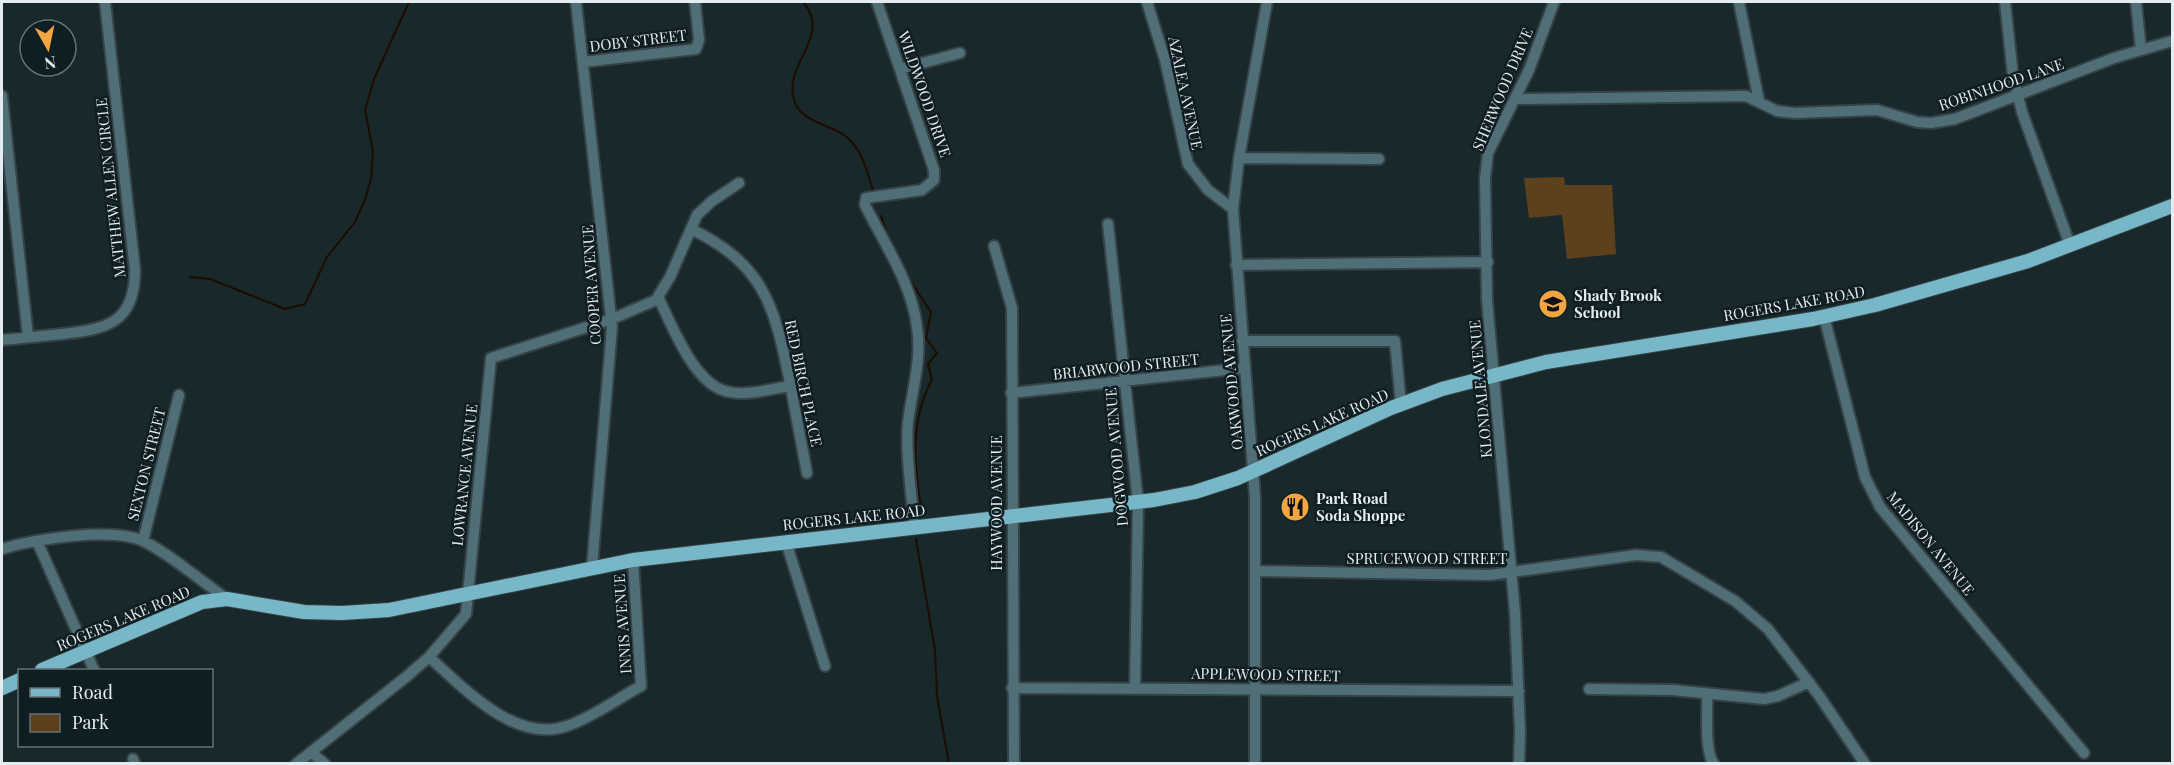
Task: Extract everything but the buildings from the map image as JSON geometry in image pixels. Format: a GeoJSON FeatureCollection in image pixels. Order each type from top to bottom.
{"type":"FeatureCollection","features":[{"type":"Feature","properties":{"kind":"main road","name":"ROGERS LAKE ROAD"},"geometry":{"type":"LineString","coordinates":[[44,669],[202,602],[226,599],[304,612],[342,614],[388,610],[633,560],[1138,502],[1195,492],[1253,471],[1401,405],[1495,375],[1567,359],[1824,316],[1949,286],[2070,245],[2172,206]]}},
{"type":"Feature","properties":{"kind":"main road"},"geometry":{"type":"LineString","coordinates":[[2,688],[18,681]]}},
{"type":"Feature","properties":{"kind":"street","name":"MATTHEW ALLEN CIRCLE"},"geometry":{"type":"LineString","coordinates":[[2,340],[105,328],[126,310],[135,284],[105,2]]}},
{"type":"Feature","properties":{"kind":"street","name":"COOPER AVENUE"},"geometry":{"type":"LineString","coordinates":[[576,2],[612,319],[611,368],[592,567]]}},
{"type":"Feature","properties":{"kind":"street","name":"DOBY STREET"},"geometry":{"type":"LineString","coordinates":[[583,62],[696,49],[699,40],[695,2]]}},
{"type":"Feature","properties":{"kind":"street","name":"WILDWOOD DRIVE"},"geometry":{"type":"LineString","coordinates":[[877,2],[931,157],[934,180],[922,189],[866,198],[865,205],[913,305],[917,327],[919,358],[908,424],[914,527]]}},
{"type":"Feature","properties":{"kind":"street","name":"AZALEA AVENUE"},"geometry":{"type":"LineString","coordinates":[[1146,2],[1163,52],[1188,164],[1208,190],[1233,208]]}},
{"type":"Feature","properties":{"kind":"street","name":"OAKWOOD AVENUE"},"geometry":{"type":"LineString","coordinates":[[1254,764],[1253,471],[1233,208],[1239,158],[1267,2]]}},
{"type":"Feature","properties":{"kind":"street","name":"SHERWOOD DRIVE"},"geometry":{"type":"LineString","coordinates":[[1488,262],[1485,178],[1488,153],[1516,99],[1554,2]]}},
{"type":"Feature","properties":{"kind":"street"},"geometry":{"type":"LineString","coordinates":[[1739,2],[1759,101]]}},
{"type":"Feature","properties":{"kind":"street"},"geometry":{"type":"LineString","coordinates":[[2005,2],[2013,76],[2018,96],[2070,245]]}},
{"type":"Feature","properties":{"kind":"street"},"geometry":{"type":"LineString","coordinates":[[2136,2],[2141,50]]}},
{"type":"Feature","properties":{"kind":"street","name":"ROBINHOOD LANE"},"geometry":{"type":"LineString","coordinates":[[1516,99],[1746,96],[1777,111],[1796,113],[1876,110],[1917,122],[1931,123],[1955,119],[2141,50],[2172,41]]}},
{"type":"Feature","properties":{"kind":"street"},"geometry":{"type":"LineString","coordinates":[[900,69],[960,53]]}},
{"type":"Feature","properties":{"kind":"street"},"geometry":{"type":"LineString","coordinates":[[2,96],[28,337]]}},
{"type":"Feature","properties":{"kind":"street"},"geometry":{"type":"LineString","coordinates":[[1239,158],[1379,159]]}},
{"type":"Feature","properties":{"kind":"street"},"geometry":{"type":"LineString","coordinates":[[612,319],[639,309],[657,297],[670,277],[696,215],[711,201],[739,183]]}},
{"type":"Feature","properties":{"kind":"street","name":"DOGWOOD AVENUE"},"geometry":{"type":"LineString","coordinates":[[1108,224],[1138,502],[1135,688]]}},
{"type":"Feature","properties":{"kind":"street","name":"RED BIRCH PLACE"},"geometry":{"type":"LineString","coordinates":[[691,229],[711,239],[742,262],[767,296],[778,323],[807,473]]}},
{"type":"Feature","properties":{"kind":"street","name":"HAYWOOD AVENUE"},"geometry":{"type":"LineString","coordinates":[[994,246],[1012,308],[1011,516],[1014,764]]}},
{"type":"Feature","properties":{"kind":"street"},"geometry":{"type":"LineString","coordinates":[[1236,265],[1488,262]]}},
{"type":"Feature","properties":{"kind":"street","name":"KLONDALE AVENUE"},"geometry":{"type":"LineString","coordinates":[[1488,262],[1487,300],[1512,573],[1519,691],[1519,764]]}},
{"type":"Feature","properties":{"kind":"street"},"geometry":{"type":"LineString","coordinates":[[657,297],[695,367],[708,381],[724,391],[744,393],[790,386]]}},
{"type":"Feature","properties":{"kind":"street","name":"MADISON AVENUE"},"geometry":{"type":"LineString","coordinates":[[1824,316],[1865,477],[1880,507],[2084,753]]}},
{"type":"Feature","properties":{"kind":"street","name":"LOWRANCE AVENUE"},"geometry":{"type":"LineString","coordinates":[[469,595],[472,541],[491,358],[612,319]]}},
{"type":"Feature","properties":{"kind":"street"},"geometry":{"type":"LineString","coordinates":[[1242,341],[1395,341],[1401,405]]}},
{"type":"Feature","properties":{"kind":"street","name":"BRIARWOOD STREET"},"geometry":{"type":"LineString","coordinates":[[1011,393],[1244,368]]}},
{"type":"Feature","properties":{"kind":"street","name":"SEXTON STREET"},"geometry":{"type":"LineString","coordinates":[[143,541],[179,395]]}},
{"type":"Feature","properties":{"kind":"street"},"geometry":{"type":"LineString","coordinates":[[2,549],[37,541],[117,534],[143,541],[226,599]]}},
{"type":"Feature","properties":{"kind":"street"},"geometry":{"type":"LineString","coordinates":[[37,541],[94,669]]}},
{"type":"Feature","properties":{"kind":"street"},"geometry":{"type":"LineString","coordinates":[[786,542],[825,666]]}},
{"type":"Feature","properties":{"kind":"street","name":"SPRUCEWOOD STREET"},"geometry":{"type":"LineString","coordinates":[[1255,571],[1394,574],[1512,573],[1636,555],[1661,557],[1699,578],[1758,619],[1781,643],[1865,764]]}},
{"type":"Feature","properties":{"kind":"street","name":"INNIS AVENUE"},"geometry":{"type":"LineString","coordinates":[[429,657],[504,718],[532,730],[554,729],[569,725],[641,686],[633,560]]}},
{"type":"Feature","properties":{"kind":"street"},"geometry":{"type":"LineString","coordinates":[[296,764],[429,657],[466,614],[469,595]]}},
{"type":"Feature","properties":{"kind":"street"},"geometry":{"type":"LineString","coordinates":[[1589,689],[1647,688],[1764,699],[1778,696],[1809,682]]}},
{"type":"Feature","properties":{"kind":"street","name":"APPLEWOOD STREET"},"geometry":{"type":"LineString","coordinates":[[1012,688],[1519,691]]}},
{"type":"Feature","properties":{"kind":"street"},"geometry":{"type":"LineString","coordinates":[[1707,694],[1710,759],[1714,764]]}},
{"type":"Feature","properties":{"kind":"street"},"geometry":{"type":"LineString","coordinates":[[311,752],[325,764]]}},
{"type":"Feature","properties":{"kind":"green space"},"geometry":{"type":"Polygon","coordinates":[[[1564,177],[1565,185],[1612,185],[1616,254],[1567,259],[1562,215],[1529,218],[1524,178],[1564,177]]]}},
{"type":"Feature","properties":{"kind":"waterway"},"geometry":{"type":"LineString","coordinates":[[190,277],[210,279],[285,309],[305,304],[327,257],[355,222],[366,197],[371,179],[373,152],[365,110],[374,79],[409,2]]}},
{"type":"Feature","properties":{"kind":"waterway"},"geometry":{"type":"LineString","coordinates":[[803,2],[811,14],[813,26],[795,74],[792,87],[794,100],[804,114],[851,141],[862,158],[873,191]]}},
{"type":"Feature","properties":{"kind":"waterway"},"geometry":{"type":"LineString","coordinates":[[881,216],[890,242]]}},
{"type":"Feature","properties":{"kind":"waterway"},"geometry":{"type":"LineString","coordinates":[[907,276],[931,312],[926,338],[937,353],[928,364],[932,380],[920,412],[917,429],[917,482],[923,516]]}},
{"type":"Feature","properties":{"kind":"waterway"},"geometry":{"type":"LineString","coordinates":[[916,539],[935,650],[937,696],[949,764]]}},
{"type":"Feature","properties":{"kind":"place","name":"Shady Brook School"},"geometry":{"type":"Point","coordinates":[1553,304]}},
{"type":"Feature","properties":{"kind":"place","name":"Park Road Soda Shoppe"},"geometry":{"type":"Point","coordinates":[1295,507]}}]}
